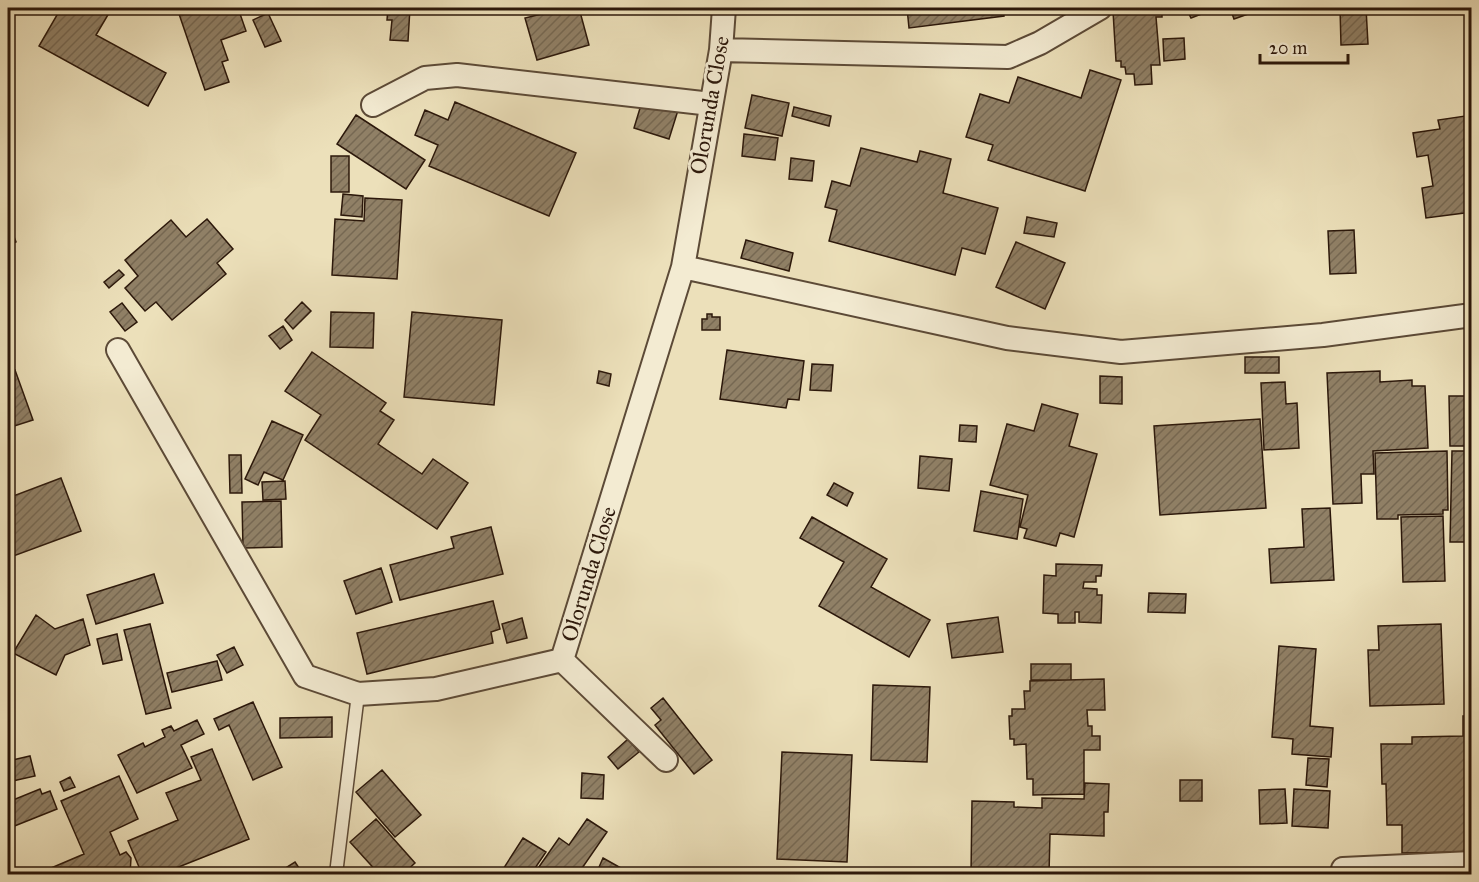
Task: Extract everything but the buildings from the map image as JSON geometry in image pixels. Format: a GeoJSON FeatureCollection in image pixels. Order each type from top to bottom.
{"type":"FeatureCollection","features":[{"type":"Feature","properties":{"kind":"street","name":"Olorunda Close"},"geometry":{"type":"LineString","coordinates":[[118,350],[305,676],[358,694],[436,689],[562,660],[683,267],[721,50],[724,8]]}},
{"type":"Feature","properties":{"kind":"street"},"geometry":{"type":"LineString","coordinates":[[721,50],[1008,57],[1040,42],[1100,8]]}},
{"type":"Feature","properties":{"kind":"street"},"geometry":{"type":"LineString","coordinates":[[373,105],[425,78],[457,75],[711,104]]}},
{"type":"Feature","properties":{"kind":"street"},"geometry":{"type":"LineString","coordinates":[[683,267],[1007,338],[1121,352],[1323,335],[1472,315]]}},
{"type":"Feature","properties":{"kind":"street"},"geometry":{"type":"LineString","coordinates":[[562,660],[666,760]]}},
{"type":"Feature","properties":{"kind":"street"},"geometry":{"type":"LineString","coordinates":[[1343,869],[1472,863]]}},
{"type":"Feature","properties":{"kind":"lane"},"geometry":{"type":"LineString","coordinates":[[336,874],[358,694]]}}]}
